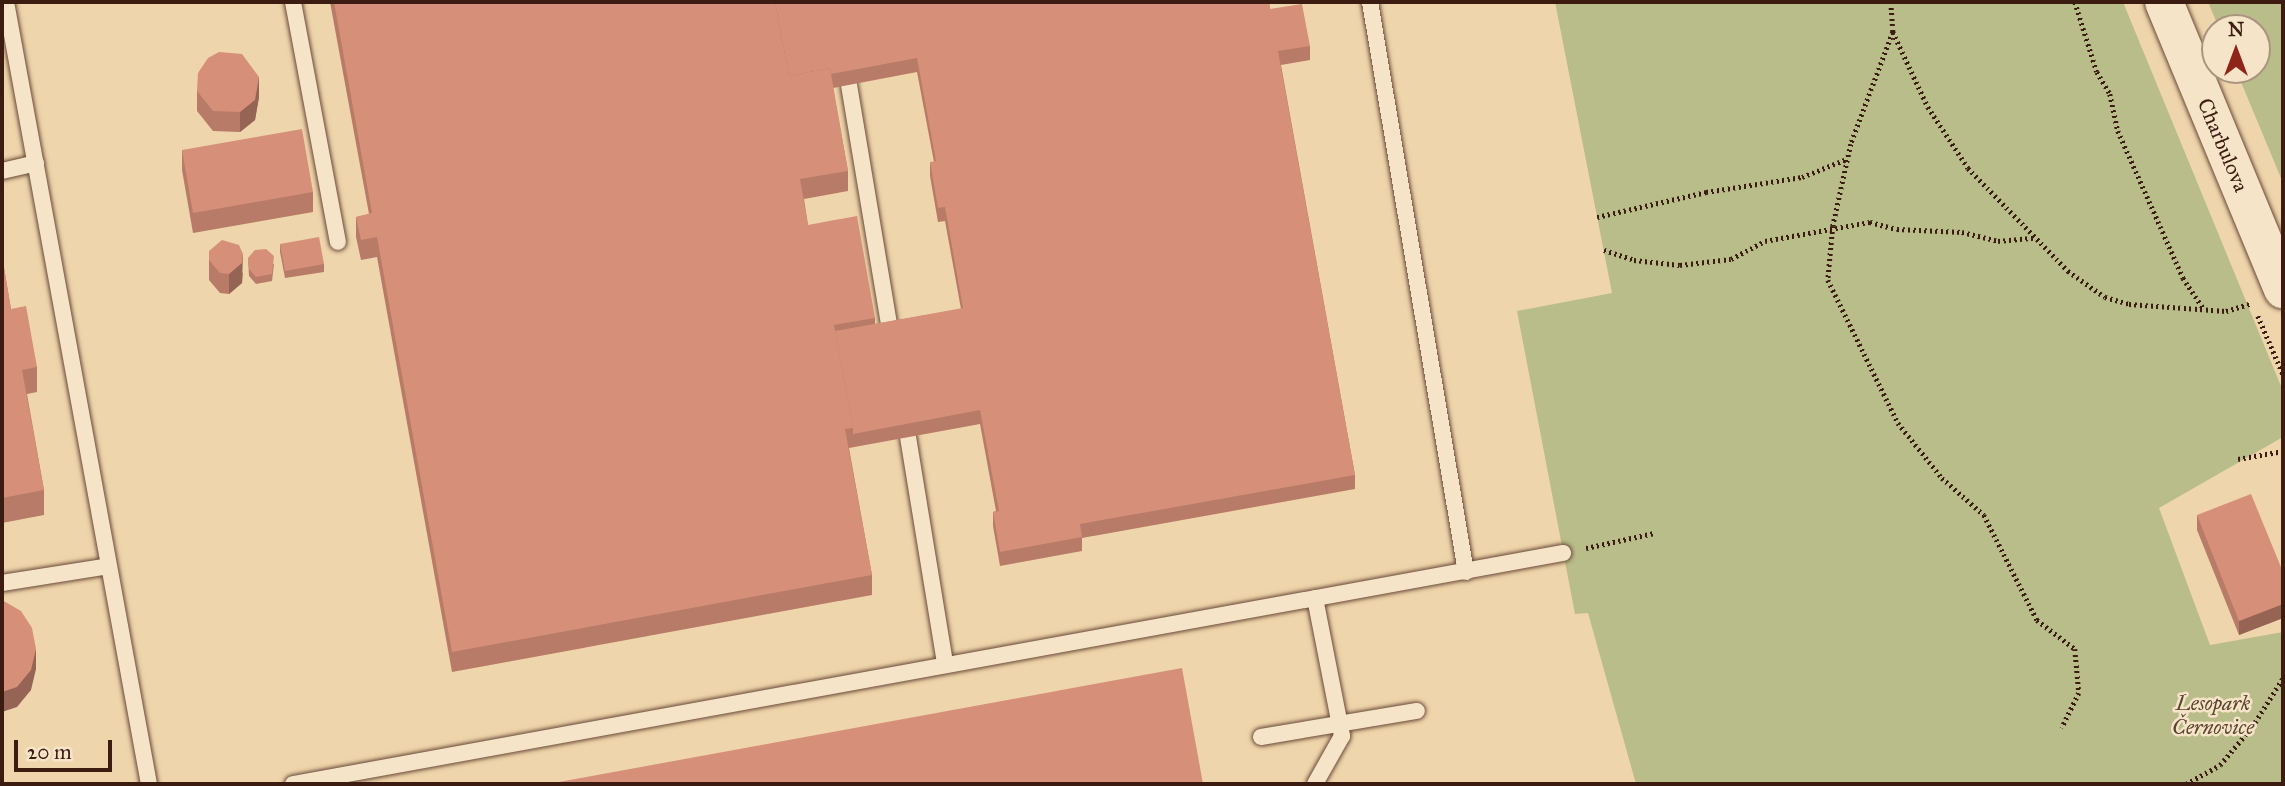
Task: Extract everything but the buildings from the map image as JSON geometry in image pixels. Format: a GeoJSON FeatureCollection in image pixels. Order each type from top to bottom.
{"type":"FeatureCollection","features":[{"type":"Feature","properties":{"kind":"street","name":"Charbulova"},"geometry":{"type":"LineString","coordinates":[[2164,2],[2268,296]]}},
{"type":"Feature","properties":{"kind":"lane"},"geometry":{"type":"LineString","coordinates":[[6,2],[149,784]]}},
{"type":"Feature","properties":{"kind":"lane"},"geometry":{"type":"LineString","coordinates":[[293,2],[338,242]]}},
{"type":"Feature","properties":{"kind":"lane"},"geometry":{"type":"LineString","coordinates":[[1370,2],[1466,572]]}},
{"type":"Feature","properties":{"kind":"lane"},"geometry":{"type":"LineString","coordinates":[[849,85],[891,335]]}},
{"type":"Feature","properties":{"kind":"lane"},"geometry":{"type":"LineString","coordinates":[[2,171],[36,163]]}},
{"type":"Feature","properties":{"kind":"lane"},"geometry":{"type":"LineString","coordinates":[[908,438],[945,662]]}},
{"type":"Feature","properties":{"kind":"lane"},"geometry":{"type":"LineString","coordinates":[[293,784],[354,779],[945,662],[1563,553]]}},
{"type":"Feature","properties":{"kind":"lane"},"geometry":{"type":"LineString","coordinates":[[2,583],[109,566]]}},
{"type":"Feature","properties":{"kind":"lane"},"geometry":{"type":"LineString","coordinates":[[1315,598],[1342,736],[1315,784]]}},
{"type":"Feature","properties":{"kind":"lane"},"geometry":{"type":"LineString","coordinates":[[1261,737],[1418,710]]}},
{"type":"Feature","properties":{"kind":"path"},"geometry":{"type":"LineString","coordinates":[[1891,2],[1893,32],[1928,107],[1968,168],[2068,271],[2105,297],[2129,304],[2226,311],[2268,296]]}},
{"type":"Feature","properties":{"kind":"path"},"geometry":{"type":"LineString","coordinates":[[2075,2],[2097,72],[2110,94],[2118,131],[2183,278],[2205,310]]}},
{"type":"Feature","properties":{"kind":"path"},"geometry":{"type":"LineString","coordinates":[[1893,32],[1848,159],[1833,226],[1828,279],[1899,423],[1942,478],[1984,515],[2037,620],[2075,649],[2079,693],[2062,728]]}},
{"type":"Feature","properties":{"kind":"path"},"geometry":{"type":"LineString","coordinates":[[1597,217],[1706,192],[1802,177],[1848,159]]}},
{"type":"Feature","properties":{"kind":"path"},"geometry":{"type":"LineString","coordinates":[[1604,250],[1634,260],[1680,265],[1731,259],[1765,241],[1833,226],[1870,222],[1897,229],[1962,232],[1998,241],[2036,238]]}},
{"type":"Feature","properties":{"kind":"path"},"geometry":{"type":"LineString","coordinates":[[2238,459],[2283,451]]}},
{"type":"Feature","properties":{"kind":"path"},"geometry":{"type":"LineString","coordinates":[[1563,553],[1654,533]]}},
{"type":"Feature","properties":{"kind":"path"},"geometry":{"type":"LineString","coordinates":[[2186,784],[2220,765],[2252,727],[2283,678]]}},
{"type":"Feature","properties":{"kind":"green space","name":"Lesopark Černovice"},"geometry":{"type":"Polygon","coordinates":[[[1555,2],[2123,2],[2283,391],[2283,437],[2159,508],[2210,645],[2283,632],[2283,784],[1636,784],[1588,613],[1575,614],[1517,311],[1612,293],[1555,2]]]}},
{"type":"Feature","properties":{"kind":"green space"},"geometry":{"type":"Polygon","coordinates":[[[2208,2],[2283,2],[2283,183],[2242,84],[2271,84],[2271,14],[2213,14],[2208,2]]]}}]}
